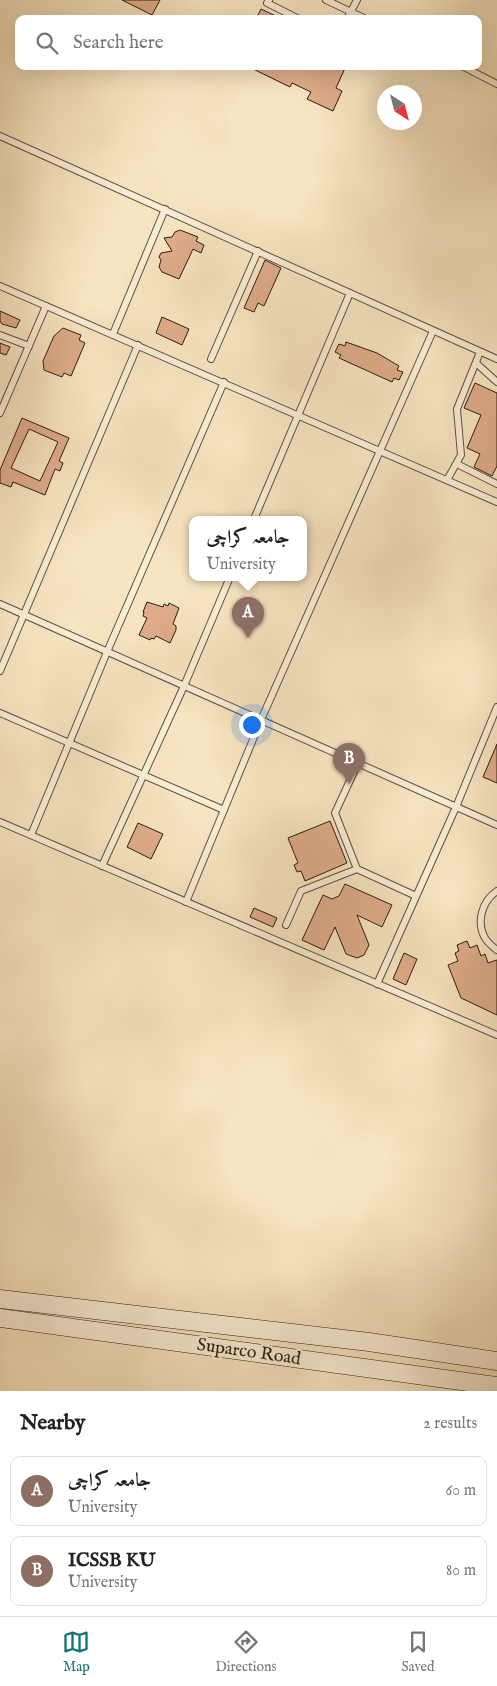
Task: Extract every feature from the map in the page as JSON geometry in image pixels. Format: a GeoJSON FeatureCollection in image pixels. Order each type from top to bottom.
{"type":"FeatureCollection","features":[{"type":"Feature","properties":{"kind":"main road","name":"Suparco Road"},"geometry":{"type":"LineString","coordinates":[[0,1299],[368,1342],[497,1361]]}},
{"type":"Feature","properties":{"kind":"main road","name":"Suparco Road"},"geometry":{"type":"LineString","coordinates":[[0,1318],[497,1386]]}},
{"type":"Feature","properties":{"kind":"lane"},"geometry":{"type":"LineString","coordinates":[[269,0],[267,3],[291,15]]}},
{"type":"Feature","properties":{"kind":"lane"},"geometry":{"type":"LineString","coordinates":[[326,0],[358,15]]}},
{"type":"Feature","properties":{"kind":"lane"},"geometry":{"type":"LineString","coordinates":[[349,15],[356,0]]}},
{"type":"Feature","properties":{"kind":"lane"},"geometry":{"type":"LineString","coordinates":[[470,70],[497,84]]}},
{"type":"Feature","properties":{"kind":"lane"},"geometry":{"type":"LineString","coordinates":[[0,136],[497,360]]}},
{"type":"Feature","properties":{"kind":"lane"},"geometry":{"type":"LineString","coordinates":[[113,334],[165,209]]}},
{"type":"Feature","properties":{"kind":"lane"},"geometry":{"type":"LineString","coordinates":[[210,360],[258,251]]}},
{"type":"Feature","properties":{"kind":"lane"},"geometry":{"type":"LineString","coordinates":[[0,286],[497,502]]}},
{"type":"Feature","properties":{"kind":"lane"},"geometry":{"type":"LineString","coordinates":[[255,516],[350,293]]}},
{"type":"Feature","properties":{"kind":"lane"},"geometry":{"type":"LineString","coordinates":[[0,413],[46,306]]}},
{"type":"Feature","properties":{"kind":"lane"},"geometry":{"type":"LineString","coordinates":[[186,902],[261,720],[433,331]]}},
{"type":"Feature","properties":{"kind":"lane"},"geometry":{"type":"LineString","coordinates":[[0,335],[29,346]]}},
{"type":"Feature","properties":{"kind":"lane"},"geometry":{"type":"LineString","coordinates":[[0,671],[138,345]]}},
{"type":"Feature","properties":{"kind":"lane"},"geometry":{"type":"LineString","coordinates":[[447,480],[461,455],[457,409],[480,352]]}},
{"type":"Feature","properties":{"kind":"lane"},"geometry":{"type":"LineString","coordinates":[[476,363],[497,382]]}},
{"type":"Feature","properties":{"kind":"lane"},"geometry":{"type":"LineString","coordinates":[[31,835],[107,652],[224,382]]}},
{"type":"Feature","properties":{"kind":"lane"},"geometry":{"type":"LineString","coordinates":[[457,464],[497,484]]}},
{"type":"Feature","properties":{"kind":"lane"},"geometry":{"type":"LineString","coordinates":[[102,866],[184,686],[228,581]]}},
{"type":"Feature","properties":{"kind":"lane"},"geometry":{"type":"LineString","coordinates":[[0,604],[497,825]]}},
{"type":"Feature","properties":{"kind":"lane"},"geometry":{"type":"LineString","coordinates":[[377,984],[456,807],[497,707]]}},
{"type":"Feature","properties":{"kind":"lane"},"geometry":{"type":"LineString","coordinates":[[0,713],[224,810]]}},
{"type":"Feature","properties":{"kind":"lane"},"geometry":{"type":"LineString","coordinates":[[358,763],[335,813],[357,868],[416,896]]}},
{"type":"Feature","properties":{"kind":"lane"},"geometry":{"type":"LineString","coordinates":[[0,822],[497,1035]]}},
{"type":"Feature","properties":{"kind":"lane"},"geometry":{"type":"LineString","coordinates":[[286,925],[301,891],[357,868]]}},
{"type":"Feature","properties":{"kind":"lane"},"geometry":{"type":"LineString","coordinates":[[497,890],[484,905],[480,922],[485,938],[497,950]]}},
{"type":"Feature","properties":{"kind":"building"},"geometry":{"type":"Polygon","coordinates":[[[122,0],[160,0],[152,15],[122,0]]]}},
{"type":"Feature","properties":{"kind":"building"},"geometry":{"type":"Polygon","coordinates":[[[261,9],[274,15],[258,15],[261,9]]]}},
{"type":"Feature","properties":{"kind":"building"},"geometry":{"type":"Polygon","coordinates":[[[255,70],[344,70],[336,88],[342,91],[333,111],[307,99],[311,92],[292,83],[290,87],[255,70]]]}},
{"type":"Feature","properties":{"kind":"building"},"geometry":{"type":"Polygon","coordinates":[[[180,230],[198,237],[196,241],[204,245],[201,253],[193,249],[179,279],[162,272],[159,267],[161,260],[159,257],[161,253],[172,251],[164,238],[172,237],[175,232],[180,230]]]}},
{"type":"Feature","properties":{"kind":"building"},"geometry":{"type":"Polygon","coordinates":[[[265,260],[281,268],[264,306],[258,303],[254,312],[244,308],[265,260]]]}},
{"type":"Feature","properties":{"kind":"building"},"geometry":{"type":"Polygon","coordinates":[[[0,311],[20,320],[16,328],[2,324],[0,321],[0,311]]]}},
{"type":"Feature","properties":{"kind":"building"},"geometry":{"type":"Polygon","coordinates":[[[162,317],[189,329],[182,345],[156,333],[162,317]]]}},
{"type":"Feature","properties":{"kind":"building"},"geometry":{"type":"Polygon","coordinates":[[[63,328],[81,335],[79,340],[85,343],[71,376],[64,373],[62,377],[44,370],[43,361],[54,336],[63,328]]]}},
{"type":"Feature","properties":{"kind":"building"},"geometry":{"type":"Polygon","coordinates":[[[346,342],[377,353],[399,366],[397,370],[403,372],[399,380],[394,378],[392,382],[339,358],[341,355],[335,352],[339,344],[345,346],[346,342]]]}},
{"type":"Feature","properties":{"kind":"building"},"geometry":{"type":"Polygon","coordinates":[[[0,343],[10,347],[6,355],[0,353],[0,343]]]}},
{"type":"Feature","properties":{"kind":"building"},"geometry":{"type":"Polygon","coordinates":[[[475,383],[497,393],[497,466],[492,476],[474,467],[480,454],[467,448],[481,415],[464,408],[475,383]]]}},
{"type":"Feature","properties":{"kind":"building"},"geometry":{"type":"Polygon","coordinates":[[[22,418],[69,438],[59,461],[63,463],[60,471],[55,469],[45,495],[13,482],[11,487],[0,483],[0,470],[22,418]],[[29,429],[11,468],[40,481],[58,442],[29,429]]]}},
{"type":"Feature","properties":{"kind":"building"},"geometry":{"type":"Polygon","coordinates":[[[147,602],[163,607],[164,604],[168,606],[169,603],[179,608],[173,624],[176,626],[176,630],[170,643],[156,636],[150,640],[139,635],[147,618],[143,616],[143,612],[147,602]]]}},
{"type":"Feature","properties":{"kind":"building"},"geometry":{"type":"Polygon","coordinates":[[[497,744],[497,783],[483,777],[497,744]]]}},
{"type":"Feature","properties":{"kind":"building"},"geometry":{"type":"Polygon","coordinates":[[[330,821],[347,863],[305,881],[301,871],[297,872],[294,865],[298,863],[288,838],[330,821]]]}},
{"type":"Feature","properties":{"kind":"building"},"geometry":{"type":"Polygon","coordinates":[[[138,823],[163,834],[151,859],[127,847],[138,823]]]}},
{"type":"Feature","properties":{"kind":"building"},"geometry":{"type":"Polygon","coordinates":[[[345,884],[392,905],[382,927],[357,915],[369,945],[364,955],[357,958],[346,954],[335,927],[324,950],[302,940],[323,895],[332,899],[339,896],[345,884]]]}},
{"type":"Feature","properties":{"kind":"building"},"geometry":{"type":"Polygon","coordinates":[[[254,908],[277,918],[273,927],[250,917],[254,908]]]}},
{"type":"Feature","properties":{"kind":"building"},"geometry":{"type":"Polygon","coordinates":[[[467,941],[470,948],[477,945],[481,956],[485,954],[488,963],[497,960],[497,1015],[461,998],[448,965],[458,961],[455,953],[459,951],[457,945],[467,941]]]}},
{"type":"Feature","properties":{"kind":"building"},"geometry":{"type":"Polygon","coordinates":[[[404,953],[417,959],[406,985],[393,979],[404,953]]]}},
{"type":"Feature","properties":{"kind":"place","name":"جامعہ کراچی"},"geometry":{"type":"Point","coordinates":[248,638]}},
{"type":"Feature","properties":{"kind":"place","name":"ICSSB KU"},"geometry":{"type":"Point","coordinates":[349,784]}}]}
